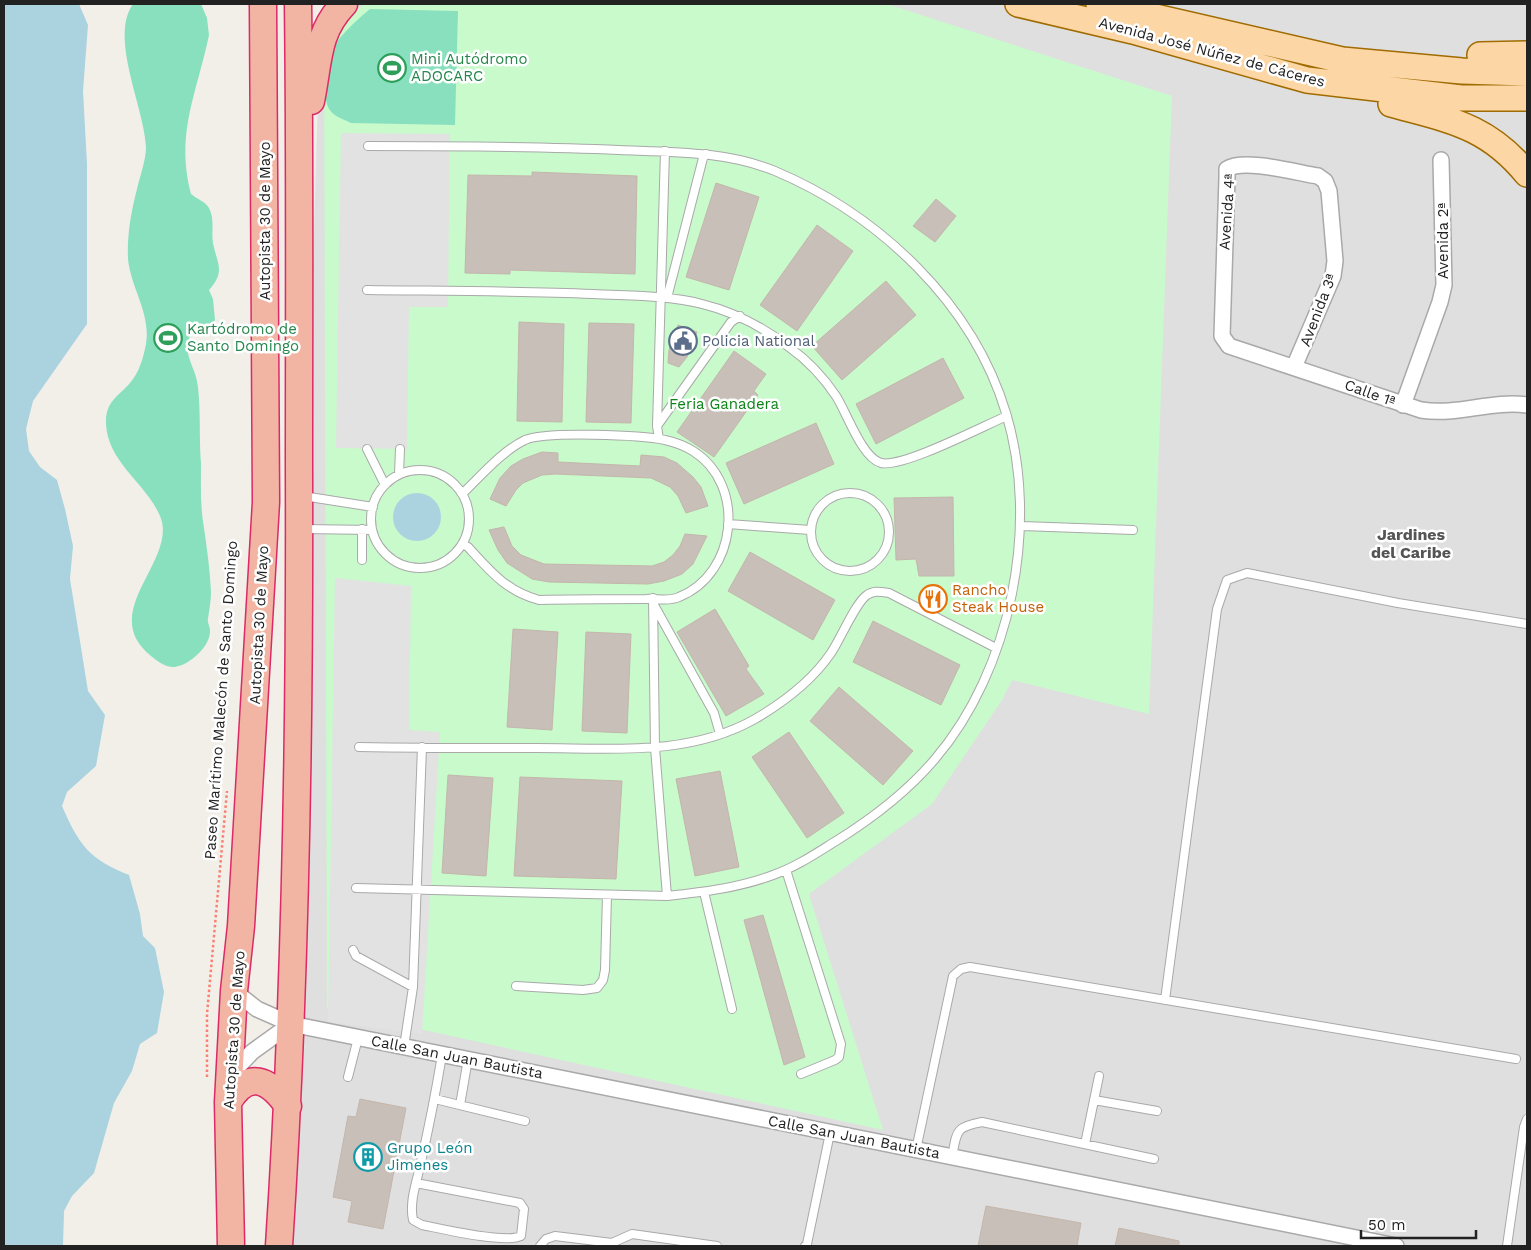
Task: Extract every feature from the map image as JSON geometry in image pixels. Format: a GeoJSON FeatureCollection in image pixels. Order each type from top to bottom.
{"type":"FeatureCollection","features":[{"type":"Feature","properties":{"kind":"highway","name":"Autopista 30 de Mayo"},"geometry":{"type":"LineString","coordinates":[[232,1246],[228,1102],[219,1078],[234,991],[241,926],[266,502],[264,4]]}},
{"type":"Feature","properties":{"kind":"highway"},"geometry":{"type":"LineString","coordinates":[[279,1246],[288,1106],[302,1026],[298,764],[300,155],[298,4]]}},
{"type":"Feature","properties":{"kind":"highway"},"geometry":{"type":"LineString","coordinates":[[300,155],[320,42],[326,28],[344,4]]}},
{"type":"Feature","properties":{"kind":"highway"},"geometry":{"type":"LineString","coordinates":[[228,1102],[242,1085],[249,1081],[259,1081],[269,1084],[278,1092],[288,1106]]}},
{"type":"Feature","properties":{"kind":"main road","name":"Avenida José Núñez de Cáceres"},"geometry":{"type":"LineString","coordinates":[[1018,4],[1133,31],[1307,80],[1461,98],[1527,98]]}},
{"type":"Feature","properties":{"kind":"main road","name":"Avenida José Núñez de Cáceres"},"geometry":{"type":"LineString","coordinates":[[1099,4],[1342,60],[1462,71],[1527,73]]}},
{"type":"Feature","properties":{"kind":"main road"},"geometry":{"type":"LineString","coordinates":[[1308,52],[1527,54]]}},
{"type":"Feature","properties":{"kind":"main road"},"geometry":{"type":"LineString","coordinates":[[1307,80],[1453,121],[1483,132],[1527,174]]}},
{"type":"Feature","properties":{"kind":"street","name":"Avenida 2ª"},"geometry":{"type":"LineString","coordinates":[[1403,405],[1440,302],[1444,285],[1442,160]]}},
{"type":"Feature","properties":{"kind":"street","name":"Avenida 4ª"},"geometry":{"type":"LineString","coordinates":[[1222,336],[1227,169],[1232,166],[1245,164],[1318,176],[1325,181],[1329,191]]}},
{"type":"Feature","properties":{"kind":"street","name":"Avenida 3ª"},"geometry":{"type":"LineString","coordinates":[[1294,368],[1333,276],[1335,249],[1329,191]]}},
{"type":"Feature","properties":{"kind":"street","name":"Calle 1ª"},"geometry":{"type":"LineString","coordinates":[[1222,336],[1229,346],[1403,405],[1435,413],[1461,412],[1509,404],[1527,405]]}},
{"type":"Feature","properties":{"kind":"street","name":"Calle San Juan Bautista"},"geometry":{"type":"LineString","coordinates":[[234,991],[257,1009],[302,1026],[1396,1246]]}},
{"type":"Feature","properties":{"kind":"street"},"geometry":{"type":"LineString","coordinates":[[219,1078],[252,1052],[302,1026]]}},
{"type":"Feature","properties":{"kind":"lane"},"geometry":{"type":"LineString","coordinates":[[356,888],[667,896],[704,892],[742,884],[786,870],[803,862],[859,827],[915,781],[956,732],[973,702],[996,648],[1012,599],[1022,526],[1015,450],[1007,416],[990,370],[969,331],[944,297],[898,250],[836,203],[800,183],[771,170],[738,159],[706,154],[518,146],[368,146]]}},
{"type":"Feature","properties":{"kind":"lane"},"geometry":{"type":"LineString","coordinates":[[659,439],[657,426],[664,298],[665,151]]}},
{"type":"Feature","properties":{"kind":"lane"},"geometry":{"type":"LineString","coordinates":[[664,298],[702,158],[706,154]]}},
{"type":"Feature","properties":{"kind":"lane"},"geometry":{"type":"LineString","coordinates":[[367,290],[493,290],[664,298],[701,304],[740,316],[768,331],[792,348],[821,377],[849,418],[869,457],[880,462],[902,461],[1007,416]]}},
{"type":"Feature","properties":{"kind":"lane"},"geometry":{"type":"LineString","coordinates":[[657,426],[730,322],[740,316]]}},
{"type":"Feature","properties":{"kind":"lane"},"geometry":{"type":"LineString","coordinates":[[462,494],[517,445],[538,436],[659,439],[693,451],[713,470],[725,493],[729,508],[727,538],[721,555],[703,582],[678,598],[669,600],[540,600],[499,581],[468,547],[462,544]]}},
{"type":"Feature","properties":{"kind":"lane"},"geometry":{"type":"LineString","coordinates":[[367,449],[384,485]]}},
{"type":"Feature","properties":{"kind":"lane"},"geometry":{"type":"LineString","coordinates":[[400,449],[400,474]]}},
{"type":"Feature","properties":{"kind":"lane"},"geometry":{"type":"LineString","coordinates":[[417,470],[435,472],[451,480],[462,494],[469,519],[462,544],[455,553],[437,565],[415,568],[405,566],[387,555],[380,548],[372,530],[373,507],[384,485],[400,474],[417,470]]}},
{"type":"Feature","properties":{"kind":"lane"},"geometry":{"type":"LineString","coordinates":[[845,493],[859,493],[871,499],[881,508],[888,520],[890,533],[884,551],[872,565],[848,572],[836,569],[825,563],[814,548],[810,530],[814,516],[821,505],[832,497],[845,493]]}},
{"type":"Feature","properties":{"kind":"lane"},"geometry":{"type":"LineString","coordinates":[[299,496],[373,507]]}},
{"type":"Feature","properties":{"kind":"lane"},"geometry":{"type":"LineString","coordinates":[[728,524],[810,530]]}},
{"type":"Feature","properties":{"kind":"lane"},"geometry":{"type":"LineString","coordinates":[[1022,526],[1133,530]]}},
{"type":"Feature","properties":{"kind":"lane"},"geometry":{"type":"LineString","coordinates":[[299,529],[372,530]]}},
{"type":"Feature","properties":{"kind":"lane"},"geometry":{"type":"LineString","coordinates":[[362,530],[362,560]]}},
{"type":"Feature","properties":{"kind":"lane"},"geometry":{"type":"LineString","coordinates":[[1165,1000],[1218,609],[1227,580],[1247,573],[1398,603],[1527,624]]}},
{"type":"Feature","properties":{"kind":"lane"},"geometry":{"type":"LineString","coordinates":[[358,747],[655,748],[686,744],[720,734],[754,719],[797,690],[814,674],[830,654],[867,595],[877,591],[889,593],[996,648]]}},
{"type":"Feature","properties":{"kind":"lane"},"geometry":{"type":"LineString","coordinates":[[653,601],[714,713],[720,734]]}},
{"type":"Feature","properties":{"kind":"lane"},"geometry":{"type":"LineString","coordinates":[[653,601],[655,748],[667,896]]}},
{"type":"Feature","properties":{"kind":"lane"},"geometry":{"type":"LineString","coordinates":[[404,1047],[413,987],[422,747]]}},
{"type":"Feature","properties":{"kind":"lane"},"geometry":{"type":"LineString","coordinates":[[786,870],[841,1044],[839,1056],[835,1060],[800,1074]]}},
{"type":"Feature","properties":{"kind":"lane"},"geometry":{"type":"LineString","coordinates":[[704,892],[732,1009]]}},
{"type":"Feature","properties":{"kind":"lane"},"geometry":{"type":"LineString","coordinates":[[516,986],[583,990],[597,988],[603,980],[605,970],[607,895]]}},
{"type":"Feature","properties":{"kind":"lane"},"geometry":{"type":"LineString","coordinates":[[353,950],[356,956],[413,987]]}},
{"type":"Feature","properties":{"kind":"lane"},"geometry":{"type":"LineString","coordinates":[[916,1150],[953,976],[961,969],[970,967],[1516,1059]]}},
{"type":"Feature","properties":{"kind":"lane"},"geometry":{"type":"LineString","coordinates":[[348,1077],[358,1038]]}},
{"type":"Feature","properties":{"kind":"lane"},"geometry":{"type":"LineString","coordinates":[[416,1183],[520,1203],[524,1210],[521,1236],[514,1239],[500,1238],[422,1225],[413,1220],[412,1213],[416,1183],[435,1099],[442,1055]]}},
{"type":"Feature","properties":{"kind":"lane"},"geometry":{"type":"LineString","coordinates":[[460,1105],[468,1059]]}},
{"type":"Feature","properties":{"kind":"lane"},"geometry":{"type":"LineString","coordinates":[[1085,1144],[1099,1076]]}},
{"type":"Feature","properties":{"kind":"lane"},"geometry":{"type":"LineString","coordinates":[[435,1099],[525,1121]]}},
{"type":"Feature","properties":{"kind":"lane"},"geometry":{"type":"LineString","coordinates":[[1094,1100],[1156,1111]]}},
{"type":"Feature","properties":{"kind":"lane"},"geometry":{"type":"LineString","coordinates":[[1506,1246],[1524,1127],[1527,1119]]}},
{"type":"Feature","properties":{"kind":"lane"},"geometry":{"type":"LineString","coordinates":[[952,1157],[957,1132],[961,1126],[982,1122],[1154,1159]]}},
{"type":"Feature","properties":{"kind":"lane"},"geometry":{"type":"LineString","coordinates":[[804,1246],[807,1244],[830,1133]]}},
{"type":"Feature","properties":{"kind":"lane"},"geometry":{"type":"LineString","coordinates":[[540,1246],[546,1239],[555,1236],[612,1242],[632,1234],[717,1246]]}},
{"type":"Feature","properties":{"kind":"path","name":"Paseo Marítimo Malecón de Santo Domingo"},"geometry":{"type":"LineString","coordinates":[[219,1078],[207,1014],[227,787]]}},
{"type":"Feature","properties":{"kind":"shaded area"},"geometry":{"type":"Polygon","coordinates":[[[329,4],[1527,4],[1527,1246],[284,1246],[318,96],[329,4]]]}},
{"type":"Feature","properties":{"kind":"shaded area"},"geometry":{"type":"Polygon","coordinates":[[[341,133],[450,134],[448,307],[409,307],[407,449],[336,448],[341,133]]]}},
{"type":"Feature","properties":{"kind":"shaded area"},"geometry":{"type":"Polygon","coordinates":[[[335,578],[411,586],[409,730],[440,732],[422,1034],[328,1022],[335,578]]]}},
{"type":"Feature","properties":{"kind":"green space","name":"Kartódromo de Santo Domingo"},"geometry":{"type":"Polygon","coordinates":[[[133,4],[201,4],[207,18],[209,35],[186,133],[185,152],[191,194],[206,204],[211,212],[213,243],[219,267],[217,278],[209,290],[213,299],[215,320],[204,330],[191,334],[188,347],[189,358],[197,381],[199,399],[201,503],[211,592],[208,620],[210,630],[207,642],[198,654],[187,663],[175,667],[165,665],[156,660],[136,639],[132,622],[135,604],[159,550],[163,533],[160,516],[154,504],[120,462],[113,450],[108,438],[106,424],[106,416],[111,403],[138,371],[144,353],[147,333],[146,322],[128,259],[131,215],[146,152],[144,130],[126,53],[125,35],[127,18],[133,4]]]}},
{"type":"Feature","properties":{"kind":"green space","name":"Feria Ganadera"},"geometry":{"type":"Polygon","coordinates":[[[887,4],[1172,96],[1149,714],[1012,680],[1002,700],[932,804],[809,894],[883,1130],[327,1009],[324,49],[362,5],[887,4]]]}},
{"type":"Feature","properties":{"kind":"green space","name":"Mini Autódromo ADOCARC"},"geometry":{"type":"Polygon","coordinates":[[[370,9],[458,11],[455,125],[351,123],[332,113],[328,107],[325,92],[332,54],[339,39],[370,9]]]}},
{"type":"Feature","properties":{"kind":"water"},"geometry":{"type":"Polygon","coordinates":[[[4,4],[79,4],[88,25],[83,91],[87,164],[87,324],[33,401],[26,429],[29,451],[40,467],[57,480],[73,546],[70,579],[88,691],[105,715],[96,766],[67,792],[62,806],[74,831],[87,849],[104,863],[129,875],[140,914],[143,936],[155,948],[164,992],[157,1033],[140,1044],[132,1071],[114,1103],[94,1173],[72,1196],[64,1211],[63,1246],[4,1246],[4,4]]]}},
{"type":"Feature","properties":{"kind":"water"},"geometry":{"type":"Polygon","coordinates":[[[412,493],[422,493],[434,500],[441,512],[441,522],[434,534],[422,541],[412,541],[404,537],[397,530],[393,522],[393,512],[397,504],[404,497],[412,493]]]}},
{"type":"Feature","properties":{"kind":"building"},"geometry":{"type":"Polygon","coordinates":[[[532,172],[637,176],[635,274],[510,270],[510,274],[465,273],[468,175],[532,176],[532,172]]]}},
{"type":"Feature","properties":{"kind":"building"},"geometry":{"type":"Polygon","coordinates":[[[716,183],[759,197],[729,290],[686,277],[716,183]]]}},
{"type":"Feature","properties":{"kind":"building"},"geometry":{"type":"Polygon","coordinates":[[[936,199],[956,216],[935,242],[913,226],[936,199]]]}},
{"type":"Feature","properties":{"kind":"building"},"geometry":{"type":"Polygon","coordinates":[[[817,225],[853,251],[797,331],[760,305],[817,225]]]}},
{"type":"Feature","properties":{"kind":"building"},"geometry":{"type":"Polygon","coordinates":[[[886,281],[916,315],[842,380],[812,346],[886,281]]]}},
{"type":"Feature","properties":{"kind":"building"},"geometry":{"type":"Polygon","coordinates":[[[519,322],[564,324],[562,422],[517,421],[519,322]]]}},
{"type":"Feature","properties":{"kind":"building"},"geometry":{"type":"Polygon","coordinates":[[[589,323],[634,324],[631,423],[586,422],[589,323]]]}},
{"type":"Feature","properties":{"kind":"building","name":"Policia National"},"geometry":{"type":"Polygon","coordinates":[[[678,325],[697,332],[687,357],[679,367],[668,363],[669,350],[678,325]]]}},
{"type":"Feature","properties":{"kind":"building"},"geometry":{"type":"Polygon","coordinates":[[[734,351],[766,374],[754,391],[758,395],[714,457],[677,432],[734,351]]]}},
{"type":"Feature","properties":{"kind":"building"},"geometry":{"type":"Polygon","coordinates":[[[943,358],[964,398],[876,444],[856,404],[943,358]]]}},
{"type":"Feature","properties":{"kind":"building"},"geometry":{"type":"Polygon","coordinates":[[[816,423],[834,464],[744,504],[726,463],[816,423]]]}},
{"type":"Feature","properties":{"kind":"building"},"geometry":{"type":"Polygon","coordinates":[[[542,452],[558,453],[558,462],[640,466],[641,455],[664,457],[677,463],[693,477],[701,487],[708,506],[686,513],[678,496],[670,487],[651,478],[555,474],[542,475],[523,483],[506,506],[490,499],[500,478],[511,466],[542,452]]]}},
{"type":"Feature","properties":{"kind":"building"},"geometry":{"type":"Polygon","coordinates":[[[953,497],[954,576],[919,576],[916,559],[896,560],[894,498],[953,497]]]}},
{"type":"Feature","properties":{"kind":"building"},"geometry":{"type":"Polygon","coordinates":[[[504,527],[512,546],[521,555],[544,564],[652,566],[664,562],[673,555],[680,546],[685,534],[707,536],[693,564],[682,574],[664,581],[648,584],[549,582],[532,579],[507,563],[498,550],[489,530],[504,527]]]}},
{"type":"Feature","properties":{"kind":"building"},"geometry":{"type":"Polygon","coordinates":[[[750,552],[835,600],[813,640],[728,591],[750,552]]]}},
{"type":"Feature","properties":{"kind":"building"},"geometry":{"type":"Polygon","coordinates":[[[715,609],[749,666],[746,669],[764,694],[726,716],[677,632],[715,609]]]}},
{"type":"Feature","properties":{"kind":"building"},"geometry":{"type":"Polygon","coordinates":[[[873,621],[960,665],[941,705],[853,662],[873,621]]]}},
{"type":"Feature","properties":{"kind":"building"},"geometry":{"type":"Polygon","coordinates":[[[513,629],[558,632],[552,730],[507,727],[513,629]]]}},
{"type":"Feature","properties":{"kind":"building"},"geometry":{"type":"Polygon","coordinates":[[[586,632],[631,634],[627,733],[582,731],[586,632]]]}},
{"type":"Feature","properties":{"kind":"building"},"geometry":{"type":"Polygon","coordinates":[[[839,687],[913,751],[883,785],[810,721],[839,687]]]}},
{"type":"Feature","properties":{"kind":"building"},"geometry":{"type":"Polygon","coordinates":[[[789,732],[844,813],[807,838],[752,757],[789,732]]]}},
{"type":"Feature","properties":{"kind":"building"},"geometry":{"type":"Polygon","coordinates":[[[720,771],[739,867],[695,876],[676,779],[720,771]]]}},
{"type":"Feature","properties":{"kind":"building"},"geometry":{"type":"Polygon","coordinates":[[[448,775],[493,778],[486,876],[442,873],[448,775]]]}},
{"type":"Feature","properties":{"kind":"building"},"geometry":{"type":"Polygon","coordinates":[[[520,777],[622,781],[616,879],[514,876],[520,777]]]}},
{"type":"Feature","properties":{"kind":"building"},"geometry":{"type":"Polygon","coordinates":[[[763,915],[805,1057],[784,1065],[744,920],[763,915]]]}},
{"type":"Feature","properties":{"kind":"building","name":"Grupo León Jimenes"},"geometry":{"type":"Polygon","coordinates":[[[360,1099],[406,1108],[383,1229],[348,1222],[352,1201],[333,1197],[348,1116],[356,1117],[360,1099]]]}},
{"type":"Feature","properties":{"kind":"building"},"geometry":{"type":"Polygon","coordinates":[[[986,1206],[1081,1223],[1077,1246],[978,1246],[986,1206]]]}},
{"type":"Feature","properties":{"kind":"building"},"geometry":{"type":"Polygon","coordinates":[[[1119,1228],[1179,1241],[1179,1246],[1115,1246],[1119,1228]]]}},
{"type":"Feature","properties":{"kind":"place","name":"Mini Autódromo ADOCARC"},"geometry":{"type":"Point","coordinates":[392,68]}},
{"type":"Feature","properties":{"kind":"place","name":"Kartódromo de Santo Domingo"},"geometry":{"type":"Point","coordinates":[168,338]}},
{"type":"Feature","properties":{"kind":"place","name":"Policia National"},"geometry":{"type":"Point","coordinates":[683,341]}},
{"type":"Feature","properties":{"kind":"place","name":"Rancho Steak House"},"geometry":{"type":"Point","coordinates":[933,599]}},
{"type":"Feature","properties":{"kind":"place","name":"Grupo León Jimenes"},"geometry":{"type":"Point","coordinates":[368,1157]}},
{"type":"Feature","properties":{"kind":"district","name":"Jardines del Caribe"},"geometry":{"type":"Point","coordinates":[1411,543]}}]}
